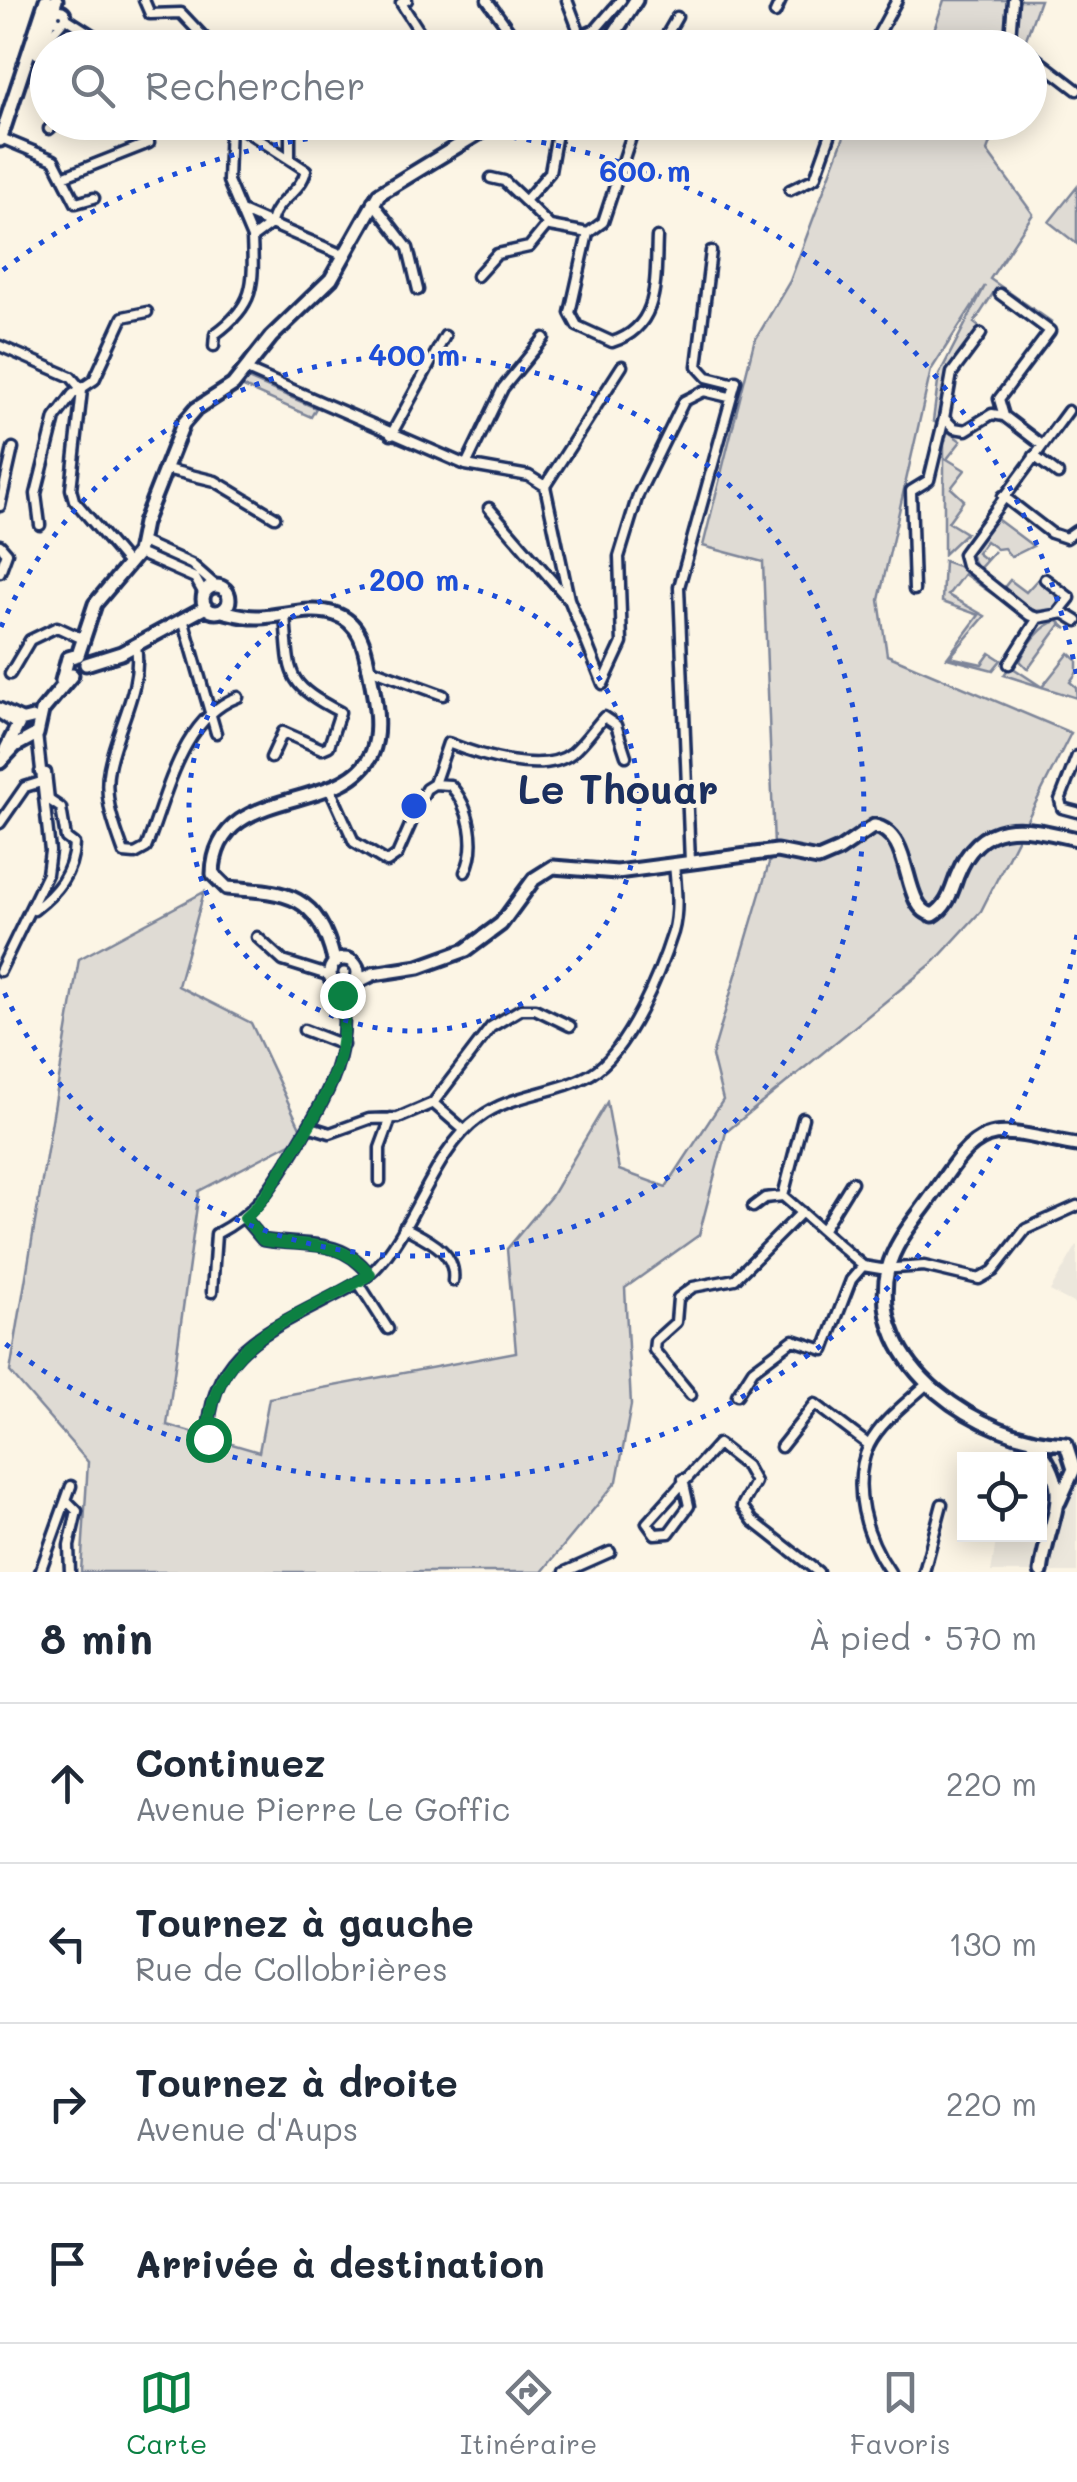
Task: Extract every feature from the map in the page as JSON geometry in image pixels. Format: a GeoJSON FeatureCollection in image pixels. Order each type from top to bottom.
{"type":"FeatureCollection","features":[{"type":"Feature","properties":{"kind":"street"},"geometry":{"type":"LineString","coordinates":[[144,0],[150,14],[181,12]]}},
{"type":"Feature","properties":{"kind":"street"},"geometry":{"type":"LineString","coordinates":[[176,0],[198,30]]}},
{"type":"Feature","properties":{"kind":"street"},"geometry":{"type":"LineString","coordinates":[[486,0],[508,30]]}},
{"type":"Feature","properties":{"kind":"street"},"geometry":{"type":"LineString","coordinates":[[567,0],[578,30]]}},
{"type":"Feature","properties":{"kind":"street"},"geometry":{"type":"LineString","coordinates":[[591,30],[607,20],[620,0]]}},
{"type":"Feature","properties":{"kind":"street"},"geometry":{"type":"LineString","coordinates":[[617,30],[636,0]]}},
{"type":"Feature","properties":{"kind":"street"},"geometry":{"type":"LineString","coordinates":[[775,14],[781,0]]}},
{"type":"Feature","properties":{"kind":"street"},"geometry":{"type":"LineString","coordinates":[[881,30],[898,0]]}},
{"type":"Feature","properties":{"kind":"street"},"geometry":{"type":"LineString","coordinates":[[1011,30],[1013,0]]}},
{"type":"Feature","properties":{"kind":"street"},"geometry":{"type":"LineString","coordinates":[[402,1],[419,30]]}},
{"type":"Feature","properties":{"kind":"street"},"geometry":{"type":"LineString","coordinates":[[39,30],[56,10],[85,30]]}},
{"type":"Feature","properties":{"kind":"street"},"geometry":{"type":"LineString","coordinates":[[669,30],[676,17]]}},
{"type":"Feature","properties":{"kind":"street"},"geometry":{"type":"LineString","coordinates":[[30,54],[0,139],[54,160],[76,202],[94,198]]}},
{"type":"Feature","properties":{"kind":"street"},"geometry":{"type":"LineString","coordinates":[[1047,67],[1077,90]]}},
{"type":"Feature","properties":{"kind":"street"},"geometry":{"type":"LineString","coordinates":[[16,97],[30,68]]}},
{"type":"Feature","properties":{"kind":"street"},"geometry":{"type":"LineString","coordinates":[[214,346],[215,334],[238,318],[251,294],[252,238],[228,180],[230,140]]}},
{"type":"Feature","properties":{"kind":"street"},"geometry":{"type":"LineString","coordinates":[[252,238],[270,224],[272,210],[304,181],[306,170],[259,140]]}},
{"type":"Feature","properties":{"kind":"street"},"geometry":{"type":"LineString","coordinates":[[290,140],[290,160]]}},
{"type":"Feature","properties":{"kind":"street"},"geometry":{"type":"LineString","coordinates":[[82,660],[81,638],[95,604],[129,565],[139,547],[183,424],[247,370],[271,337],[331,279],[372,201],[469,140]]}},
{"type":"Feature","properties":{"kind":"street"},"geometry":{"type":"LineString","coordinates":[[526,201],[550,172],[556,140]]}},
{"type":"Feature","properties":{"kind":"street"},"geometry":{"type":"LineString","coordinates":[[630,140],[603,222],[588,233],[570,316],[580,329],[612,342],[624,337],[652,310],[657,237]]}},
{"type":"Feature","properties":{"kind":"street"},"geometry":{"type":"LineString","coordinates":[[790,190],[796,184],[812,183],[829,140]]}},
{"type":"Feature","properties":{"kind":"street"},"geometry":{"type":"LineString","coordinates":[[65,176],[149,144]]}},
{"type":"Feature","properties":{"kind":"street"},"geometry":{"type":"LineString","coordinates":[[491,178],[504,181],[547,225],[588,233]]}},
{"type":"Feature","properties":{"kind":"street"},"geometry":{"type":"LineString","coordinates":[[372,201],[408,248],[418,290]]}},
{"type":"Feature","properties":{"kind":"street"},"geometry":{"type":"LineString","coordinates":[[241,211],[345,256]]}},
{"type":"Feature","properties":{"kind":"street"},"geometry":{"type":"LineString","coordinates":[[477,276],[496,254],[529,247],[547,225]]}},
{"type":"Feature","properties":{"kind":"street"},"geometry":{"type":"LineString","coordinates":[[690,862],[679,587],[735,383],[707,377],[697,366],[711,252]]}},
{"type":"Feature","properties":{"kind":"street"},"geometry":{"type":"LineString","coordinates":[[1000,294],[1050,331],[1002,392],[999,404],[1004,416]]}},
{"type":"Feature","properties":{"kind":"street"},"geometry":{"type":"LineString","coordinates":[[40,525],[36,494],[50,431],[60,407],[94,380],[123,317],[147,312]]}},
{"type":"Feature","properties":{"kind":"street"},"geometry":{"type":"LineString","coordinates":[[914,590],[911,491],[928,482],[952,373],[981,334]]}},
{"type":"Feature","properties":{"kind":"street"},"geometry":{"type":"LineString","coordinates":[[391,435],[444,336]]}},
{"type":"Feature","properties":{"kind":"street"},"geometry":{"type":"LineString","coordinates":[[466,465],[502,388],[544,338]]}},
{"type":"Feature","properties":{"kind":"street"},"geometry":{"type":"LineString","coordinates":[[0,346],[71,377],[82,390],[71,489],[74,500],[129,565]]}},
{"type":"Feature","properties":{"kind":"street"},"geometry":{"type":"LineString","coordinates":[[622,366],[545,486],[568,599],[602,684],[622,643],[619,557],[638,495],[684,402],[704,391],[729,397]]}},
{"type":"Feature","properties":{"kind":"street"},"geometry":{"type":"LineString","coordinates":[[247,370],[466,465],[530,476],[545,486]]}},
{"type":"Feature","properties":{"kind":"street"},"geometry":{"type":"LineString","coordinates":[[1038,618],[963,558],[964,550],[1068,411]]}},
{"type":"Feature","properties":{"kind":"street"},"geometry":{"type":"LineString","coordinates":[[944,418],[954,428],[966,430],[992,414],[1004,416],[1042,446]]}},
{"type":"Feature","properties":{"kind":"street"},"geometry":{"type":"LineString","coordinates":[[0,506],[13,448]]}},
{"type":"Feature","properties":{"kind":"street"},"geometry":{"type":"LineString","coordinates":[[1034,456],[1058,474]]}},
{"type":"Feature","properties":{"kind":"street"},"geometry":{"type":"LineString","coordinates":[[166,469],[215,480],[275,517]]}},
{"type":"Feature","properties":{"kind":"street"},"geometry":{"type":"LineString","coordinates":[[1003,496],[1051,533],[1066,538],[1076,531]]}},
{"type":"Feature","properties":{"kind":"street"},"geometry":{"type":"LineString","coordinates":[[490,508],[568,599]]}},
{"type":"Feature","properties":{"kind":"street"},"geometry":{"type":"LineString","coordinates":[[0,546],[7,553],[0,572]]}},
{"type":"Feature","properties":{"kind":"street"},"geometry":{"type":"LineString","coordinates":[[139,547],[190,564],[230,599],[266,616]]}},
{"type":"Feature","properties":{"kind":"street"},"geometry":{"type":"LineString","coordinates":[[139,547],[195,578],[205,601],[222,612],[266,616],[324,610],[341,616],[358,631],[369,668],[377,726],[372,753],[354,776],[330,789],[292,798],[247,817],[219,848],[213,874],[228,888],[291,894],[310,911],[343,973],[345,1008],[338,1071],[312,1127],[271,1193],[245,1218],[216,1234],[212,1292]]}},
{"type":"Feature","properties":{"kind":"street"},"geometry":{"type":"LineString","coordinates":[[1045,579],[1070,598],[1058,613]]}},
{"type":"Feature","properties":{"kind":"street"},"geometry":{"type":"LineString","coordinates":[[0,762],[70,673],[66,662],[121,653],[184,622],[216,586]]}},
{"type":"Feature","properties":{"kind":"street"},"geometry":{"type":"LineString","coordinates":[[222,612],[230,599]]}},
{"type":"Feature","properties":{"kind":"street"},"geometry":{"type":"LineString","coordinates":[[1009,664],[1038,618],[1058,613],[1077,621]]}},
{"type":"Feature","properties":{"kind":"street"},"geometry":{"type":"LineString","coordinates":[[271,758],[283,732],[322,748],[328,746],[342,718],[340,712],[302,693],[289,667],[285,615]]}},
{"type":"Feature","properties":{"kind":"street"},"geometry":{"type":"LineString","coordinates":[[184,622],[216,733]]}},
{"type":"Feature","properties":{"kind":"street"},"geometry":{"type":"LineString","coordinates":[[10,674],[30,640],[57,627],[81,638]]}},
{"type":"Feature","properties":{"kind":"street"},"geometry":{"type":"LineString","coordinates":[[136,646],[138,677],[108,770],[108,804],[124,853],[135,854],[146,848],[196,724],[238,697]]}},
{"type":"Feature","properties":{"kind":"street"},"geometry":{"type":"LineString","coordinates":[[121,653],[137,668]]}},
{"type":"Feature","properties":{"kind":"street"},"geometry":{"type":"LineString","coordinates":[[369,668],[443,695]]}},
{"type":"Feature","properties":{"kind":"street"},"geometry":{"type":"LineString","coordinates":[[0,711],[27,728],[39,749],[50,851],[47,874],[0,971]]}},
{"type":"Feature","properties":{"kind":"street"},"geometry":{"type":"LineString","coordinates":[[330,789],[354,842],[386,862],[397,855],[414,812],[434,784],[448,743],[507,762],[558,760],[569,756],[604,716],[616,725],[626,756]]}},
{"type":"Feature","properties":{"kind":"street"},"geometry":{"type":"LineString","coordinates":[[1077,756],[1060,800],[1062,808],[1077,812]]}},
{"type":"Feature","properties":{"kind":"street"},"geometry":{"type":"LineString","coordinates":[[0,823],[25,788],[46,773],[49,800],[61,808],[66,838],[74,844],[74,862],[54,894],[30,912]]}},
{"type":"Feature","properties":{"kind":"street"},"geometry":{"type":"LineString","coordinates":[[434,784],[450,784],[457,792],[474,855],[465,872]]}},
{"type":"Feature","properties":{"kind":"street"},"geometry":{"type":"LineString","coordinates":[[258,936],[284,960],[315,970],[373,974],[420,967],[466,950],[502,924],[534,879],[553,867],[617,872],[778,851],[818,859],[839,850],[866,829],[885,828],[895,838],[919,905],[933,915],[945,906],[966,857],[997,831],[1030,828],[1077,840]]}},
{"type":"Feature","properties":{"kind":"street"},"geometry":{"type":"LineString","coordinates":[[208,1439],[209,1405],[225,1368],[239,1352],[272,1328],[370,1274],[464,1130],[500,1105],[588,1076],[612,1060],[639,1013],[674,930],[674,864]]}},
{"type":"Feature","properties":{"kind":"street"},"geometry":{"type":"LineString","coordinates":[[312,1127],[330,1134],[433,1103],[491,1028],[522,1009],[535,1009],[570,1026]]}},
{"type":"Feature","properties":{"kind":"street"},"geometry":{"type":"LineString","coordinates":[[304,1030],[343,1046]]}},
{"type":"Feature","properties":{"kind":"street"},"geometry":{"type":"LineString","coordinates":[[433,1103],[464,1130]]}},
{"type":"Feature","properties":{"kind":"street"},"geometry":{"type":"LineString","coordinates":[[380,1181],[380,1148],[391,1118]]}},
{"type":"Feature","properties":{"kind":"street"},"geometry":{"type":"LineString","coordinates":[[784,1196],[803,1118]]}},
{"type":"Feature","properties":{"kind":"street"},"geometry":{"type":"LineString","coordinates":[[1072,1444],[1033,1440],[990,1426],[928,1383],[905,1358],[886,1305],[888,1268],[902,1237],[976,1141],[1000,1134],[1077,1145]]}},
{"type":"Feature","properties":{"kind":"street"},"geometry":{"type":"LineString","coordinates":[[823,1229],[852,1182]]}},
{"type":"Feature","properties":{"kind":"street"},"geometry":{"type":"LineString","coordinates":[[753,1207],[765,1198],[784,1196],[863,1266],[924,1266],[979,1279],[993,1272],[1026,1228],[1077,1206]]}},
{"type":"Feature","properties":{"kind":"street"},"geometry":{"type":"LineString","coordinates":[[691,1395],[654,1350],[655,1341],[676,1322],[678,1298],[693,1287],[735,1279],[802,1212]]}},
{"type":"Feature","properties":{"kind":"street"},"geometry":{"type":"LineString","coordinates":[[245,1218],[263,1240],[328,1246],[356,1259],[370,1274]]}},
{"type":"Feature","properties":{"kind":"street"},"geometry":{"type":"LineString","coordinates":[[404,1227],[445,1253],[454,1269],[453,1280]]}},
{"type":"Feature","properties":{"kind":"street"},"geometry":{"type":"LineString","coordinates":[[737,1395],[753,1370],[794,1340],[824,1350],[850,1280],[863,1266]]}},
{"type":"Feature","properties":{"kind":"street"},"geometry":{"type":"LineString","coordinates":[[358,1282],[388,1329]]}},
{"type":"Feature","properties":{"kind":"street"},"geometry":{"type":"LineString","coordinates":[[890,1572],[865,1520],[862,1496],[869,1445],[928,1383]]}},
{"type":"Feature","properties":{"kind":"street"},"geometry":{"type":"LineString","coordinates":[[780,1447],[815,1404],[869,1445]]}},
{"type":"Feature","properties":{"kind":"street"},"geometry":{"type":"LineString","coordinates":[[1033,1440],[1056,1474]]}},
{"type":"Feature","properties":{"kind":"street"},"geometry":{"type":"LineString","coordinates":[[683,1479],[689,1506],[668,1532],[654,1534],[647,1523],[683,1479],[718,1444],[746,1466],[755,1482],[742,1506],[752,1521],[818,1572]]}},
{"type":"Feature","properties":{"kind":"street"},"geometry":{"type":"LineString","coordinates":[[1041,1572],[1057,1505],[1056,1474],[1072,1444]]}},
{"type":"Feature","properties":{"kind":"street"},"geometry":{"type":"LineString","coordinates":[[1057,1505],[1075,1475],[1072,1444]]}},
{"type":"Feature","properties":{"kind":"street"},"geometry":{"type":"LineString","coordinates":[[40,1572],[71,1486]]}},
{"type":"Feature","properties":{"kind":"street"},"geometry":{"type":"LineString","coordinates":[[67,1501],[77,1511],[69,1546],[70,1572]]}},
{"type":"Feature","properties":{"kind":"street"},"geometry":{"type":"LineString","coordinates":[[924,1572],[942,1504]]}},
{"type":"Feature","properties":{"kind":"street"},"geometry":{"type":"LineString","coordinates":[[565,1572],[610,1552]]}},
{"type":"Feature","properties":{"kind":"shaded area"},"geometry":{"type":"Polygon","coordinates":[[[944,0],[1040,0],[1029,30],[934,30],[944,0]]]}},
{"type":"Feature","properties":{"kind":"shaded area"},"geometry":{"type":"Polygon","coordinates":[[[843,140],[991,140],[987,151],[1033,214],[990,279],[1052,322],[996,289],[974,323],[982,329],[955,363],[938,424],[933,421],[939,375],[985,286],[931,370],[879,600],[887,655],[1071,733],[981,911],[935,961],[726,1132],[699,1235],[625,1288],[631,1405],[617,1481],[542,1572],[81,1572],[88,1462],[10,1372],[79,959],[204,892],[178,986],[251,1023],[304,1136],[199,1191],[167,1425],[259,1452],[269,1398],[516,1352],[507,1249],[552,1195],[607,1102],[619,1170],[666,1187],[723,1100],[712,1056],[774,846],[763,562],[703,546],[754,342],[790,281],[843,140]]]}},
{"type":"Feature","properties":{"kind":"shaded area"},"geometry":{"type":"Polygon","coordinates":[[[1077,187],[1077,244],[1049,222],[1077,187]]]}},
{"type":"Feature","properties":{"kind":"shaded area"},"geometry":{"type":"Polygon","coordinates":[[[248,379],[316,408],[311,417],[239,385],[248,379]]]}},
{"type":"Feature","properties":{"kind":"shaded area"},"geometry":{"type":"Polygon","coordinates":[[[944,429],[961,441],[947,459],[965,470],[951,488],[964,500],[948,522],[966,533],[944,554],[944,429]]]}},
{"type":"Feature","properties":{"kind":"shaded area"},"geometry":{"type":"Polygon","coordinates":[[[994,517],[1033,546],[1011,557],[1004,548],[997,549],[986,541],[977,553],[986,560],[995,551],[978,570],[969,552],[994,517]]]}},
{"type":"Feature","properties":{"kind":"shaded area"},"geometry":{"type":"Polygon","coordinates":[[[944,561],[958,566],[998,598],[964,574],[948,595],[985,616],[950,657],[982,664],[990,653],[1001,660],[993,670],[947,658],[979,615],[942,602],[944,561]]]}},
{"type":"Feature","properties":{"kind":"shaded area"},"geometry":{"type":"Polygon","coordinates":[[[1038,579],[1056,592],[1061,590],[1056,609],[1035,611],[1002,590],[1010,580],[1026,592],[1038,579]]]}},
{"type":"Feature","properties":{"kind":"shaded area"},"geometry":{"type":"Polygon","coordinates":[[[1058,621],[1067,629],[1060,625],[1028,669],[1020,661],[1026,649],[1040,631],[1058,621]]]}},
{"type":"Feature","properties":{"kind":"shaded area"},"geometry":{"type":"Polygon","coordinates":[[[1069,653],[1077,660],[1077,672],[1070,682],[1076,687],[1077,698],[1042,687],[1069,653]]]}},
{"type":"Feature","properties":{"kind":"shaded area"},"geometry":{"type":"Polygon","coordinates":[[[1010,666],[1042,687],[1004,675],[1010,666]]]}},
{"type":"Feature","properties":{"kind":"shaded area"},"geometry":{"type":"Polygon","coordinates":[[[1077,1245],[1077,1305],[1050,1291],[1077,1245]]]}},
{"type":"Feature","properties":{"kind":"shaded area"},"geometry":{"type":"Polygon","coordinates":[[[1012,1441],[1050,1449],[1077,1447],[1077,1572],[991,1572],[996,1542],[1047,1542],[1047,1452],[1010,1452],[1012,1441]]]}},
{"type":"Feature","properties":{"kind":"district","name":"Le Thouar"},"geometry":{"type":"Point","coordinates":[618,790]}},
{"type":"Feature","properties":{"kind":"route"},"geometry":{"type":"LineString","coordinates":[[208,1439],[209,1405],[225,1368],[239,1352],[272,1328],[370,1274],[356,1259],[328,1246],[300,1240],[263,1240],[245,1218],[271,1193],[312,1127],[338,1071],[345,1038],[342,995]]}}]}
